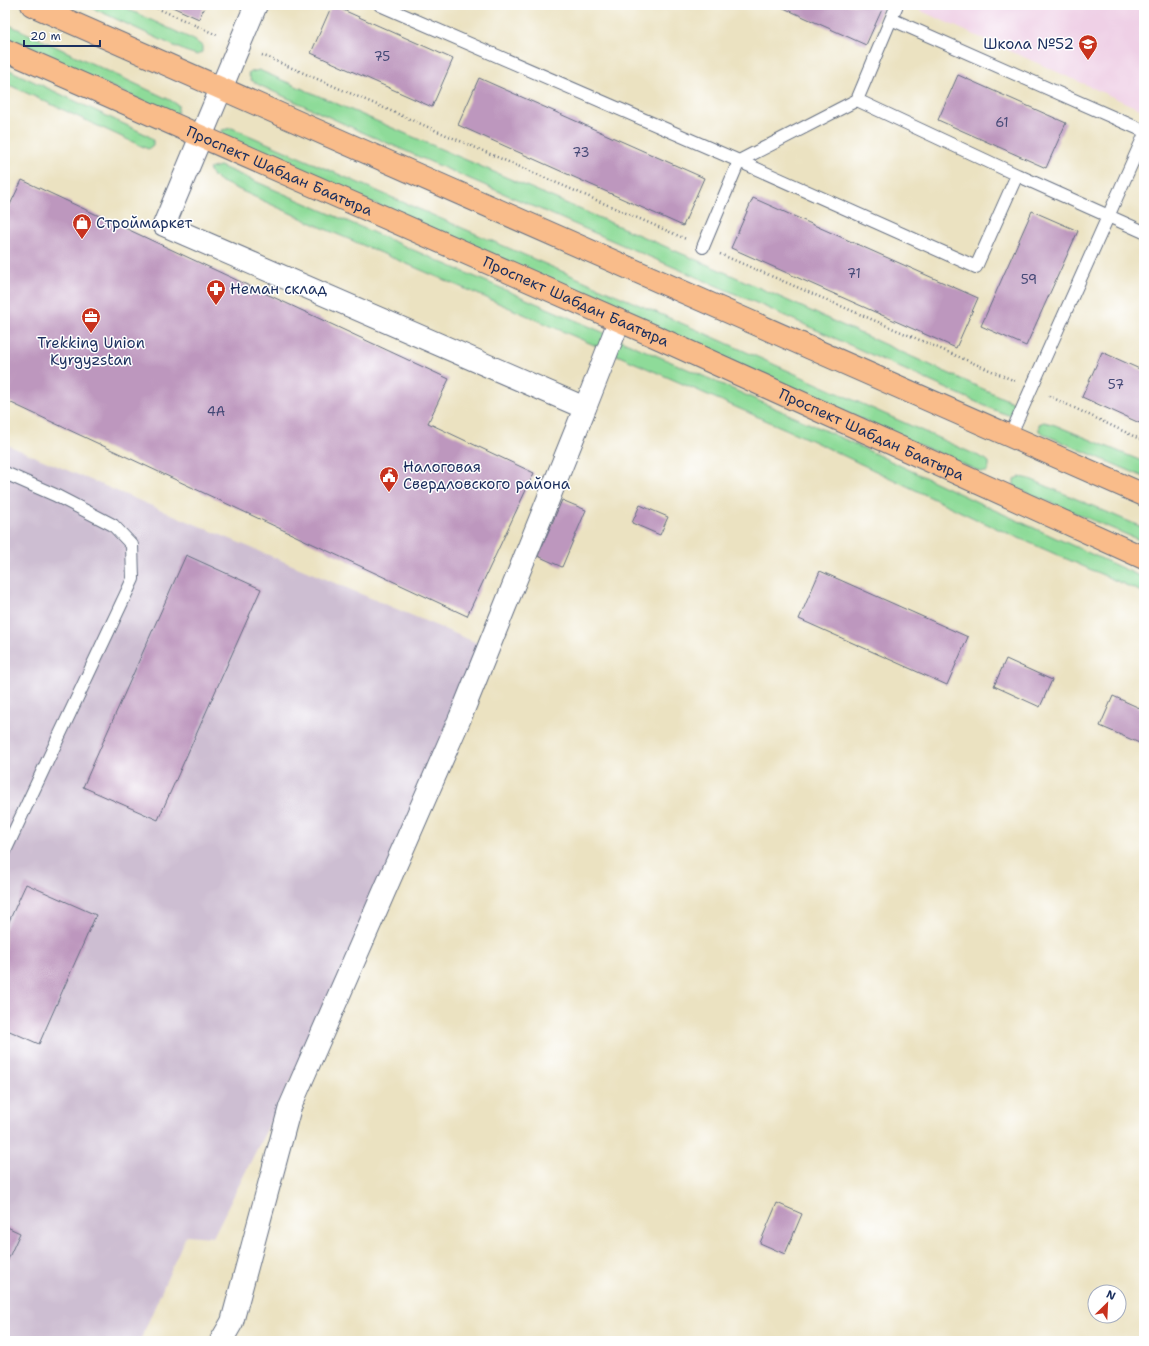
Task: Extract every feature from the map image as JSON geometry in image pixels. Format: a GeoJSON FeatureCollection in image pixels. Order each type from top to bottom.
{"type":"FeatureCollection","features":[{"type":"Feature","properties":{"kind":"main road"},"geometry":{"type":"LineString","coordinates":[[32,5],[1144,495]]}},
{"type":"Feature","properties":{"kind":"main road","name":"Проспект Шабдан Баатыра"},"geometry":{"type":"LineString","coordinates":[[5,50],[619,321],[1144,558]]}},
{"type":"Feature","properties":{"kind":"street"},"geometry":{"type":"LineString","coordinates":[[256,5],[164,225],[585,408]]}},
{"type":"Feature","properties":{"kind":"street"},"geometry":{"type":"LineString","coordinates":[[221,1341],[232,1322],[290,1107],[460,718],[619,321]]}},
{"type":"Feature","properties":{"kind":"lane"},"geometry":{"type":"LineString","coordinates":[[380,5],[739,161],[976,267],[1017,175]]}},
{"type":"Feature","properties":{"kind":"lane"},"geometry":{"type":"LineString","coordinates":[[703,247],[739,161],[857,100],[897,5]]}},
{"type":"Feature","properties":{"kind":"lane"},"geometry":{"type":"LineString","coordinates":[[891,19],[1144,131]]}},
{"type":"Feature","properties":{"kind":"lane"},"geometry":{"type":"LineString","coordinates":[[857,100],[1017,175],[1144,232]]}},
{"type":"Feature","properties":{"kind":"lane"},"geometry":{"type":"LineString","coordinates":[[1010,436],[1144,136]]}},
{"type":"Feature","properties":{"kind":"lane"},"geometry":{"type":"LineString","coordinates":[[5,473],[55,495],[114,525],[132,545],[133,578],[5,851]]}},
{"type":"Feature","properties":{"kind":"path"},"geometry":{"type":"LineString","coordinates":[[150,5],[703,247],[1031,388],[1144,441]]}},
{"type":"Feature","properties":{"kind":"shaded area","name":"Школа №52"},"geometry":{"type":"Polygon","coordinates":[[[921,5],[1144,5],[1144,111],[919,10],[921,5]]]}},
{"type":"Feature","properties":{"kind":"shaded area"},"geometry":{"type":"Polygon","coordinates":[[[5,444],[482,645],[334,995],[213,1237],[186,1235],[140,1341],[5,1341],[5,444]]]}},
{"type":"Feature","properties":{"kind":"green space"},"geometry":{"type":"Polygon","coordinates":[[[86,5],[119,5],[194,40],[202,46],[202,52],[197,55],[185,51],[86,5]]]}},
{"type":"Feature","properties":{"kind":"green space"},"geometry":{"type":"Polygon","coordinates":[[[5,23],[170,100],[178,105],[178,112],[173,115],[5,38],[5,23]]]}},
{"type":"Feature","properties":{"kind":"green space"},"geometry":{"type":"Polygon","coordinates":[[[5,68],[145,134],[153,139],[153,145],[148,149],[5,83],[5,68]]]}},
{"type":"Feature","properties":{"kind":"green space"},"geometry":{"type":"Polygon","coordinates":[[[259,70],[731,275],[1012,402],[1016,404],[1016,409],[1013,414],[1008,415],[994,410],[761,305],[364,133],[259,85],[251,80],[248,73],[259,70]]]}},
{"type":"Feature","properties":{"kind":"green space"},"geometry":{"type":"Polygon","coordinates":[[[232,128],[704,333],[985,459],[989,462],[987,472],[981,472],[224,137],[222,130],[232,128]]]}},
{"type":"Feature","properties":{"kind":"green space"},"geometry":{"type":"Polygon","coordinates":[[[220,166],[692,371],[846,440],[1144,578],[1144,593],[980,521],[813,441],[325,229],[220,181],[212,175],[209,169],[220,166]]]}},
{"type":"Feature","properties":{"kind":"green space"},"geometry":{"type":"Polygon","coordinates":[[[1044,422],[1055,425],[1144,462],[1144,477],[1048,436],[1039,431],[1039,424],[1044,422]]]}},
{"type":"Feature","properties":{"kind":"green space"},"geometry":{"type":"Polygon","coordinates":[[[1019,477],[1030,479],[1144,528],[1144,542],[1023,491],[1014,486],[1014,479],[1019,477]]]}},
{"type":"Feature","properties":{"kind":"building"},"geometry":{"type":"Polygon","coordinates":[[[168,5],[205,5],[199,19],[168,5]]]}},
{"type":"Feature","properties":{"kind":"building"},"geometry":{"type":"Polygon","coordinates":[[[332,5],[453,59],[432,107],[311,53],[332,5]]]}},
{"type":"Feature","properties":{"kind":"building"},"geometry":{"type":"Polygon","coordinates":[[[777,5],[884,5],[866,45],[777,5]]]}},
{"type":"Feature","properties":{"kind":"building"},"geometry":{"type":"Polygon","coordinates":[[[958,75],[1066,123],[1046,168],[938,120],[958,75]]]}},
{"type":"Feature","properties":{"kind":"building"},"geometry":{"type":"Polygon","coordinates":[[[479,78],[704,178],[683,226],[458,125],[479,78]]]}},
{"type":"Feature","properties":{"kind":"building"},"geometry":{"type":"Polygon","coordinates":[[[22,180],[449,379],[428,423],[534,473],[467,616],[5,400],[5,215],[22,180]]]}},
{"type":"Feature","properties":{"kind":"building"},"geometry":{"type":"Polygon","coordinates":[[[753,198],[978,298],[956,348],[731,248],[753,198]]]}},
{"type":"Feature","properties":{"kind":"building"},"geometry":{"type":"Polygon","coordinates":[[[1032,211],[1078,231],[1026,346],[981,326],[1032,211]]]}},
{"type":"Feature","properties":{"kind":"building"},"geometry":{"type":"Polygon","coordinates":[[[1102,352],[1144,371],[1144,425],[1082,397],[1102,352]]]}},
{"type":"Feature","properties":{"kind":"building"},"geometry":{"type":"Polygon","coordinates":[[[562,500],[586,510],[562,567],[538,556],[562,500]]]}},
{"type":"Feature","properties":{"kind":"building"},"geometry":{"type":"Polygon","coordinates":[[[640,505],[668,517],[660,535],[632,523],[640,505]]]}},
{"type":"Feature","properties":{"kind":"building"},"geometry":{"type":"Polygon","coordinates":[[[186,555],[261,589],[158,820],[83,787],[186,555]]]}},
{"type":"Feature","properties":{"kind":"building"},"geometry":{"type":"Polygon","coordinates":[[[820,571],[968,637],[947,685],[799,619],[820,571]]]}},
{"type":"Feature","properties":{"kind":"building"},"geometry":{"type":"Polygon","coordinates":[[[1006,659],[1052,680],[1040,707],[994,686],[1006,659]]]}},
{"type":"Feature","properties":{"kind":"building"},"geometry":{"type":"Polygon","coordinates":[[[1113,696],[1144,710],[1144,745],[1100,726],[1113,696]]]}},
{"type":"Feature","properties":{"kind":"building"},"geometry":{"type":"Polygon","coordinates":[[[26,884],[96,915],[39,1044],[5,1029],[5,930],[26,884]]]}},
{"type":"Feature","properties":{"kind":"building"},"geometry":{"type":"Polygon","coordinates":[[[777,1203],[802,1214],[785,1254],[760,1243],[777,1203]]]}},
{"type":"Feature","properties":{"kind":"building"},"geometry":{"type":"Polygon","coordinates":[[[5,1226],[20,1233],[5,1266],[5,1226]]]}},
{"type":"Feature","properties":{"kind":"place","name":"Школа №52"},"geometry":{"type":"Point","coordinates":[1088,61]}},
{"type":"Feature","properties":{"kind":"place","name":"Строймаркет"},"geometry":{"type":"Point","coordinates":[82,240]}},
{"type":"Feature","properties":{"kind":"place","name":"Неман склад"},"geometry":{"type":"Point","coordinates":[216,306]}},
{"type":"Feature","properties":{"kind":"place","name":"Trekking Union Kyrgyzstan"},"geometry":{"type":"Point","coordinates":[91,334]}},
{"type":"Feature","properties":{"kind":"place","name":"Налоговая Свердловского района"},"geometry":{"type":"Point","coordinates":[389,493]}}]}
